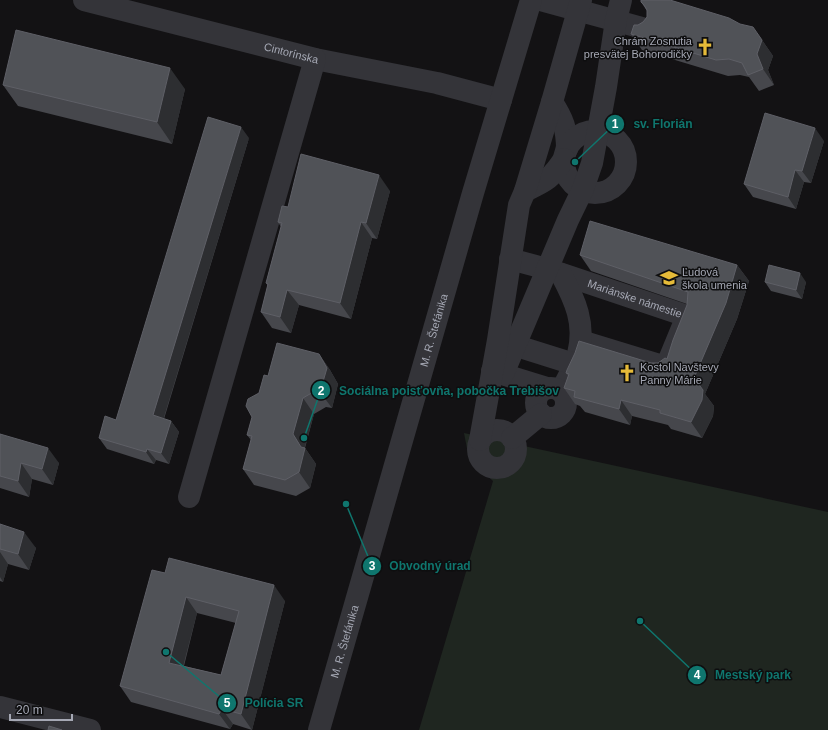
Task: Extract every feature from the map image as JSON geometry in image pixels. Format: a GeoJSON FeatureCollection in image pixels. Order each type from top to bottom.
{"type":"FeatureCollection","features":[{"type":"Feature","properties":{"kind":"street","name":"Cintorínska"},"geometry":{"type":"LineString","coordinates":[[84,0],[315,59],[437,83],[501,100]]}},
{"type":"Feature","properties":{"kind":"street","name":"M. R. Štefánika"},"geometry":{"type":"LineString","coordinates":[[319,730],[473,193],[531,0]]}},
{"type":"Feature","properties":{"kind":"street"},"geometry":{"type":"LineString","coordinates":[[540,0],[618,10],[646,28]]}},
{"type":"Feature","properties":{"kind":"street"},"geometry":{"type":"LineString","coordinates":[[480,440],[484,435],[496,430],[508,434],[512,438],[516,450],[512,461],[502,468],[496,468],[484,464],[480,459],[478,446],[506,343],[510,259],[519,205],[525,191],[580,5]]}},
{"type":"Feature","properties":{"kind":"street"},"geometry":{"type":"LineString","coordinates":[[506,343],[554,272],[592,163],[618,10]]}},
{"type":"Feature","properties":{"kind":"street"},"geometry":{"type":"LineString","coordinates":[[189,497],[315,59]]}},
{"type":"Feature","properties":{"kind":"street"},"geometry":{"type":"LineString","coordinates":[[525,191],[545,182],[555,172],[566,154],[573,140],[582,134],[592,131],[603,132],[612,136],[619,143],[624,151],[626,160],[625,170],[621,179],[615,186],[606,191],[597,193],[587,192],[570,180],[566,170],[566,154],[567,134],[564,123],[552,102]]}},
{"type":"Feature","properties":{"kind":"street","name":"Mariánske námestie"},"geometry":{"type":"LineString","coordinates":[[510,259],[687,316],[666,367],[581,341]]}},
{"type":"Feature","properties":{"kind":"street","name":"Mariánske námestie"},"geometry":{"type":"LineString","coordinates":[[512,438],[541,414],[550,418],[560,415],[566,406],[566,380],[578,355],[581,341],[581,326],[570,290],[554,272]]}},
{"type":"Feature","properties":{"kind":"street"},"geometry":{"type":"LineString","coordinates":[[506,343],[566,380]]}},
{"type":"Feature","properties":{"kind":"street"},"geometry":{"type":"LineString","coordinates":[[498,373],[566,380]]}},
{"type":"Feature","properties":{"kind":"street"},"geometry":{"type":"LineString","coordinates":[[0,707],[90,730]]}},
{"type":"Feature","properties":{"kind":"shaded area"},"geometry":{"type":"Polygon","coordinates":[[[464,433],[828,512],[828,730],[419,730],[493,481],[469,459],[464,433]]]}},
{"type":"Feature","properties":{"kind":"building","name":"Chrám Zosnutia presvätej Bohorodičky"},"geometry":{"type":"Polygon","coordinates":[[[641,0],[670,0],[753,27],[762,40],[757,54],[763,69],[748,75],[742,63],[729,59],[716,60],[631,34],[634,25],[638,25],[643,22],[647,17],[647,10],[641,0]]]}},
{"type":"Feature","properties":{"kind":"building"},"geometry":{"type":"Polygon","coordinates":[[[16,30],[170,68],[157,122],[3,85],[16,30]]]}},
{"type":"Feature","properties":{"kind":"building"},"geometry":{"type":"Polygon","coordinates":[[[765,113],[815,128],[802,171],[795,170],[788,197],[744,184],[765,113]]]}},
{"type":"Feature","properties":{"kind":"building"},"geometry":{"type":"Polygon","coordinates":[[[208,117],[241,127],[153,415],[171,421],[161,453],[147,449],[146,452],[99,438],[105,416],[116,420],[208,117]]]}},
{"type":"Feature","properties":{"kind":"building"},"geometry":{"type":"Polygon","coordinates":[[[301,154],[379,175],[366,223],[361,222],[340,303],[287,290],[280,317],[261,312],[268,284],[266,283],[282,223],[278,222],[282,206],[288,207],[301,154]]]}},
{"type":"Feature","properties":{"kind":"building"},"geometry":{"type":"Polygon","coordinates":[[[590,221],[737,265],[726,303],[694,378],[703,390],[702,400],[691,422],[660,413],[660,410],[621,400],[619,409],[574,397],[575,391],[564,388],[569,374],[566,373],[579,341],[651,363],[658,363],[665,358],[667,359],[687,305],[688,292],[580,255],[590,221]]]}},
{"type":"Feature","properties":{"kind":"building"},"geometry":{"type":"Polygon","coordinates":[[[769,265],[800,273],[796,290],[765,282],[769,265]]]}},
{"type":"Feature","properties":{"kind":"building"},"geometry":{"type":"Polygon","coordinates":[[[277,343],[319,354],[327,368],[320,392],[315,391],[303,398],[293,434],[301,447],[305,448],[299,472],[285,480],[243,469],[252,436],[247,435],[252,417],[246,406],[248,399],[259,393],[264,375],[268,376],[277,343]]]}},
{"type":"Feature","properties":{"kind":"building"},"geometry":{"type":"Polygon","coordinates":[[[0,434],[48,448],[42,469],[21,463],[18,481],[0,476],[0,434]]]}},
{"type":"Feature","properties":{"kind":"building"},"geometry":{"type":"Polygon","coordinates":[[[0,524],[24,532],[18,554],[0,549],[0,524]]]}},
{"type":"Feature","properties":{"kind":"building"},"geometry":{"type":"Polygon","coordinates":[[[169,558],[274,585],[241,714],[222,709],[219,714],[120,686],[152,570],[165,573],[169,558]],[[186,597],[169,663],[221,675],[239,611],[186,597]]]}},
{"type":"Feature","properties":{"kind":"building"},"geometry":{"type":"Polygon","coordinates":[[[49,726],[62,730],[48,730],[49,726]]]}},
{"type":"Feature","properties":{"kind":"place","name":"Chrám Zosnutia presvätej Bohorodičky"},"geometry":{"type":"Point","coordinates":[705,47]}},
{"type":"Feature","properties":{"kind":"place","name":"sv. Florián"},"geometry":{"type":"Point","coordinates":[575,162]}},
{"type":"Feature","properties":{"kind":"place","name":"Ľudová škola umenia"},"geometry":{"type":"Point","coordinates":[669,278]}},
{"type":"Feature","properties":{"kind":"place","name":"Kostol Navštevy Panny Márie"},"geometry":{"type":"Point","coordinates":[627,373]}},
{"type":"Feature","properties":{"kind":"place","name":"Sociálna poisťovňa, pobočka Trebišov"},"geometry":{"type":"Point","coordinates":[304,438]}},
{"type":"Feature","properties":{"kind":"place","name":"Obvodný úrad"},"geometry":{"type":"Point","coordinates":[346,504]}},
{"type":"Feature","properties":{"kind":"place","name":"Mestský park"},"geometry":{"type":"Point","coordinates":[640,621]}},
{"type":"Feature","properties":{"kind":"place","name":"Polícia SR"},"geometry":{"type":"Point","coordinates":[166,652]}}]}
